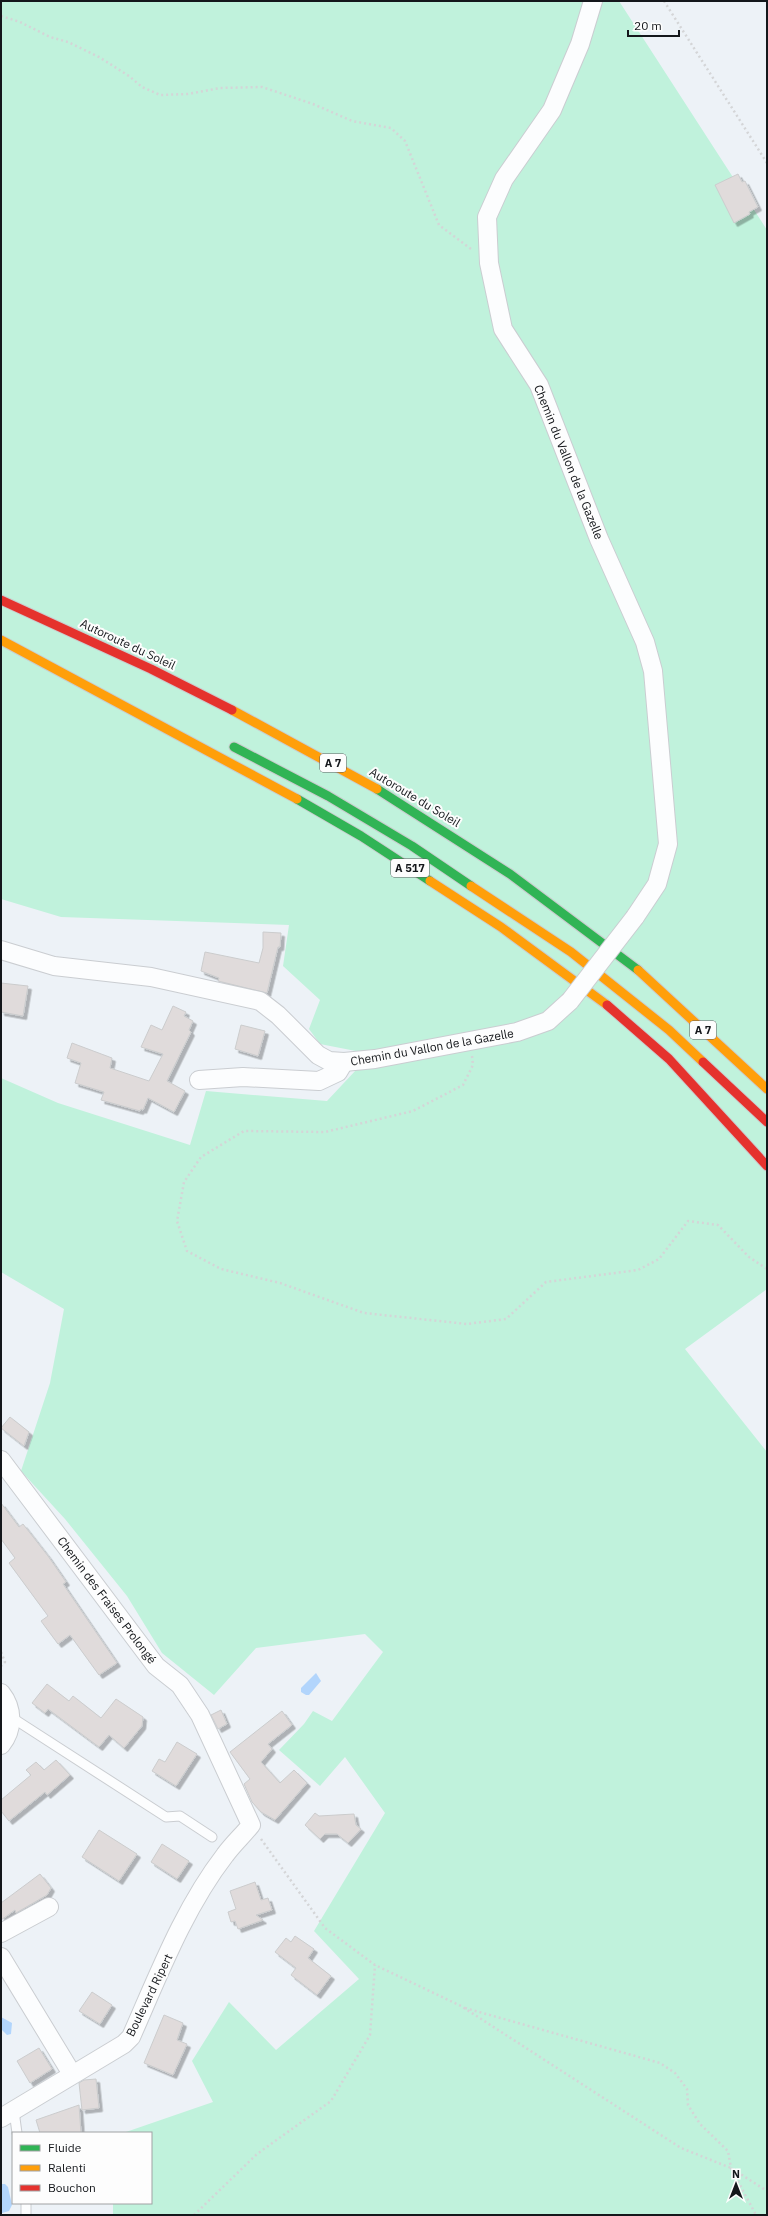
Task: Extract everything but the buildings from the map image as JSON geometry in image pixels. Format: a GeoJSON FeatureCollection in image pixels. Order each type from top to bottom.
{"type":"FeatureCollection","features":[{"type":"Feature","properties":{"kind":"highway","name":"Autoroute du Soleil"},"geometry":{"type":"LineString","coordinates":[[1,600],[173,679],[342,767],[488,858],[546,899],[639,971],[767,1089]]}},
{"type":"Feature","properties":{"kind":"highway"},"geometry":{"type":"LineString","coordinates":[[1,639],[93,678]]}},
{"type":"Feature","properties":{"kind":"highway","name":"A 517"},"geometry":{"type":"LineString","coordinates":[[1,639],[294,797],[361,836],[501,927],[611,1008],[669,1059],[767,1166]]}},
{"type":"Feature","properties":{"kind":"highway","name":"A 7"},"geometry":{"type":"LineString","coordinates":[[224,742],[328,796],[412,846],[571,952],[669,1030],[767,1122]]}},
{"type":"Feature","properties":{"kind":"highway"},"geometry":{"type":"LineString","coordinates":[[639,971],[732,1044]]}},
{"type":"Feature","properties":{"kind":"street","name":"Chemin du Vallon de la Gazelle"},"geometry":{"type":"LineString","coordinates":[[1,950],[54,966],[151,977],[260,1001],[278,1015],[318,1055],[329,1061],[344,1062],[375,1059],[470,1040],[495,1037],[529,1029],[548,1021],[570,1001],[635,917],[658,884],[668,844],[653,671],[645,642],[599,538],[538,385],[503,329],[489,263],[487,217],[504,179],[552,110],[580,44],[592,1]]}},
{"type":"Feature","properties":{"kind":"street"},"geometry":{"type":"LineString","coordinates":[[199,1080],[244,1077],[319,1081],[338,1072],[344,1062]]}},
{"type":"Feature","properties":{"kind":"street","name":"Chemin des Fraises Prolongé"},"geometry":{"type":"LineString","coordinates":[[1,1460],[156,1666],[180,1685],[200,1715],[251,1825]]}},
{"type":"Feature","properties":{"kind":"street"},"geometry":{"type":"LineString","coordinates":[[1,1693],[8,1702],[11,1717],[8,1730],[1,1745]]}},
{"type":"Feature","properties":{"kind":"street","name":"Boulevard Ripert"},"geometry":{"type":"LineString","coordinates":[[8,2115],[72,2074],[124,2044],[131,2037],[163,1965],[192,1906],[225,1855],[251,1825]]}},
{"type":"Feature","properties":{"kind":"street"},"geometry":{"type":"LineString","coordinates":[[1,1933],[49,1907]]}},
{"type":"Feature","properties":{"kind":"street"},"geometry":{"type":"LineString","coordinates":[[1,1957],[72,2074]]}},
{"type":"Feature","properties":{"kind":"lane"},"geometry":{"type":"LineString","coordinates":[[11,1717],[166,1817],[180,1816],[212,1837]]}},
{"type":"Feature","properties":{"kind":"lane"},"geometry":{"type":"LineString","coordinates":[[8,2115],[17,2132]]}},
{"type":"Feature","properties":{"kind":"lane"},"geometry":{"type":"LineString","coordinates":[[26,2204],[26,2215]]}},
{"type":"Feature","properties":{"kind":"path"},"geometry":{"type":"LineString","coordinates":[[664,1],[767,163]]}},
{"type":"Feature","properties":{"kind":"path"},"geometry":{"type":"LineString","coordinates":[[1,16],[20,22],[50,37],[68,42],[100,57],[129,76],[142,87],[160,95],[188,94],[220,88],[262,87],[313,104],[352,121],[391,128],[405,142],[440,225],[489,263]]}},
{"type":"Feature","properties":{"kind":"path"},"geometry":{"type":"LineString","coordinates":[[470,1040],[473,1065],[463,1085],[413,1111],[325,1132],[244,1131],[201,1157],[184,1182],[176,1221],[187,1251],[221,1269],[280,1283],[364,1313],[467,1324],[506,1319],[546,1282],[638,1270],[659,1259],[688,1221],[718,1226],[749,1257],[767,1269]]}},
{"type":"Feature","properties":{"kind":"path"},"geometry":{"type":"LineString","coordinates":[[1,1652],[5,1662],[1,1666]]}},
{"type":"Feature","properties":{"kind":"path"},"geometry":{"type":"LineString","coordinates":[[251,1825],[325,1928],[375,1965],[461,2006],[681,2148],[731,2168],[767,2191]]}},
{"type":"Feature","properties":{"kind":"path"},"geometry":{"type":"LineString","coordinates":[[194,2215],[258,2154],[331,2101],[370,2035],[375,1965]]}},
{"type":"Feature","properties":{"kind":"path"},"geometry":{"type":"LineString","coordinates":[[461,2006],[660,2064],[675,2073],[687,2089],[688,2105],[700,2124],[728,2151],[731,2168],[756,2215]]}},
{"type":"Feature","properties":{"kind":"green space"},"geometry":{"type":"Polygon","coordinates":[[[1,1],[619,1],[767,230],[767,1289],[685,1349],[767,1452],[767,2215],[113,2215],[113,2204],[152,2204],[152,2132],[126,2132],[213,2102],[192,2061],[229,2002],[276,2050],[359,1979],[314,1931],[385,1813],[345,1757],[320,1786],[279,1750],[304,1724],[313,1711],[332,1721],[383,1652],[365,1634],[256,1648],[214,1695],[162,1653],[127,1596],[65,1519],[21,1471],[50,1383],[64,1309],[1,1272],[1,1078],[58,1103],[190,1145],[206,1091],[327,1101],[371,1054],[320,1044],[309,1029],[320,1000],[283,966],[289,925],[61,917],[1,899],[1,1]]]}},
{"type":"Feature","properties":{"kind":"water"},"geometry":{"type":"Polygon","coordinates":[[[316,1673],[321,1681],[309,1695],[301,1692],[301,1688],[316,1673]]]}},
{"type":"Feature","properties":{"kind":"water"},"geometry":{"type":"Polygon","coordinates":[[[1,2017],[12,2023],[11,2034],[7,2035],[1,2029],[1,2017]]]}},
{"type":"Feature","properties":{"kind":"water"},"geometry":{"type":"Polygon","coordinates":[[[1,2184],[5,2184],[8,2187],[12,2205],[9,2211],[2,2213],[1,2184]]]}},
{"type":"Feature","properties":{"kind":"traffic: fast"},"geometry":{"type":"LineString","coordinates":[[234,747],[328,796],[412,846],[471,886]]}},
{"type":"Feature","properties":{"kind":"traffic: fast"},"geometry":{"type":"LineString","coordinates":[[377,789],[510,874],[638,970]]}},
{"type":"Feature","properties":{"kind":"traffic: fast"},"geometry":{"type":"LineString","coordinates":[[297,799],[361,836],[430,881]]}},
{"type":"Feature","properties":{"kind":"traffic: slow"},"geometry":{"type":"LineString","coordinates":[[1,640],[297,799]]}},
{"type":"Feature","properties":{"kind":"traffic: slow"},"geometry":{"type":"LineString","coordinates":[[232,710],[377,789]]}},
{"type":"Feature","properties":{"kind":"traffic: slow"},"geometry":{"type":"LineString","coordinates":[[430,881],[501,927],[607,1005]]}},
{"type":"Feature","properties":{"kind":"traffic: slow"},"geometry":{"type":"LineString","coordinates":[[471,886],[571,952],[669,1030],[703,1062]]}},
{"type":"Feature","properties":{"kind":"traffic: slow"},"geometry":{"type":"LineString","coordinates":[[638,970],[767,1089]]}},
{"type":"Feature","properties":{"kind":"traffic: jam"},"geometry":{"type":"LineString","coordinates":[[1,600],[151,669],[232,710]]}},
{"type":"Feature","properties":{"kind":"traffic: jam"},"geometry":{"type":"LineString","coordinates":[[607,1005],[669,1059],[767,1166]]}},
{"type":"Feature","properties":{"kind":"traffic: jam"},"geometry":{"type":"LineString","coordinates":[[703,1062],[767,1122]]}}]}
